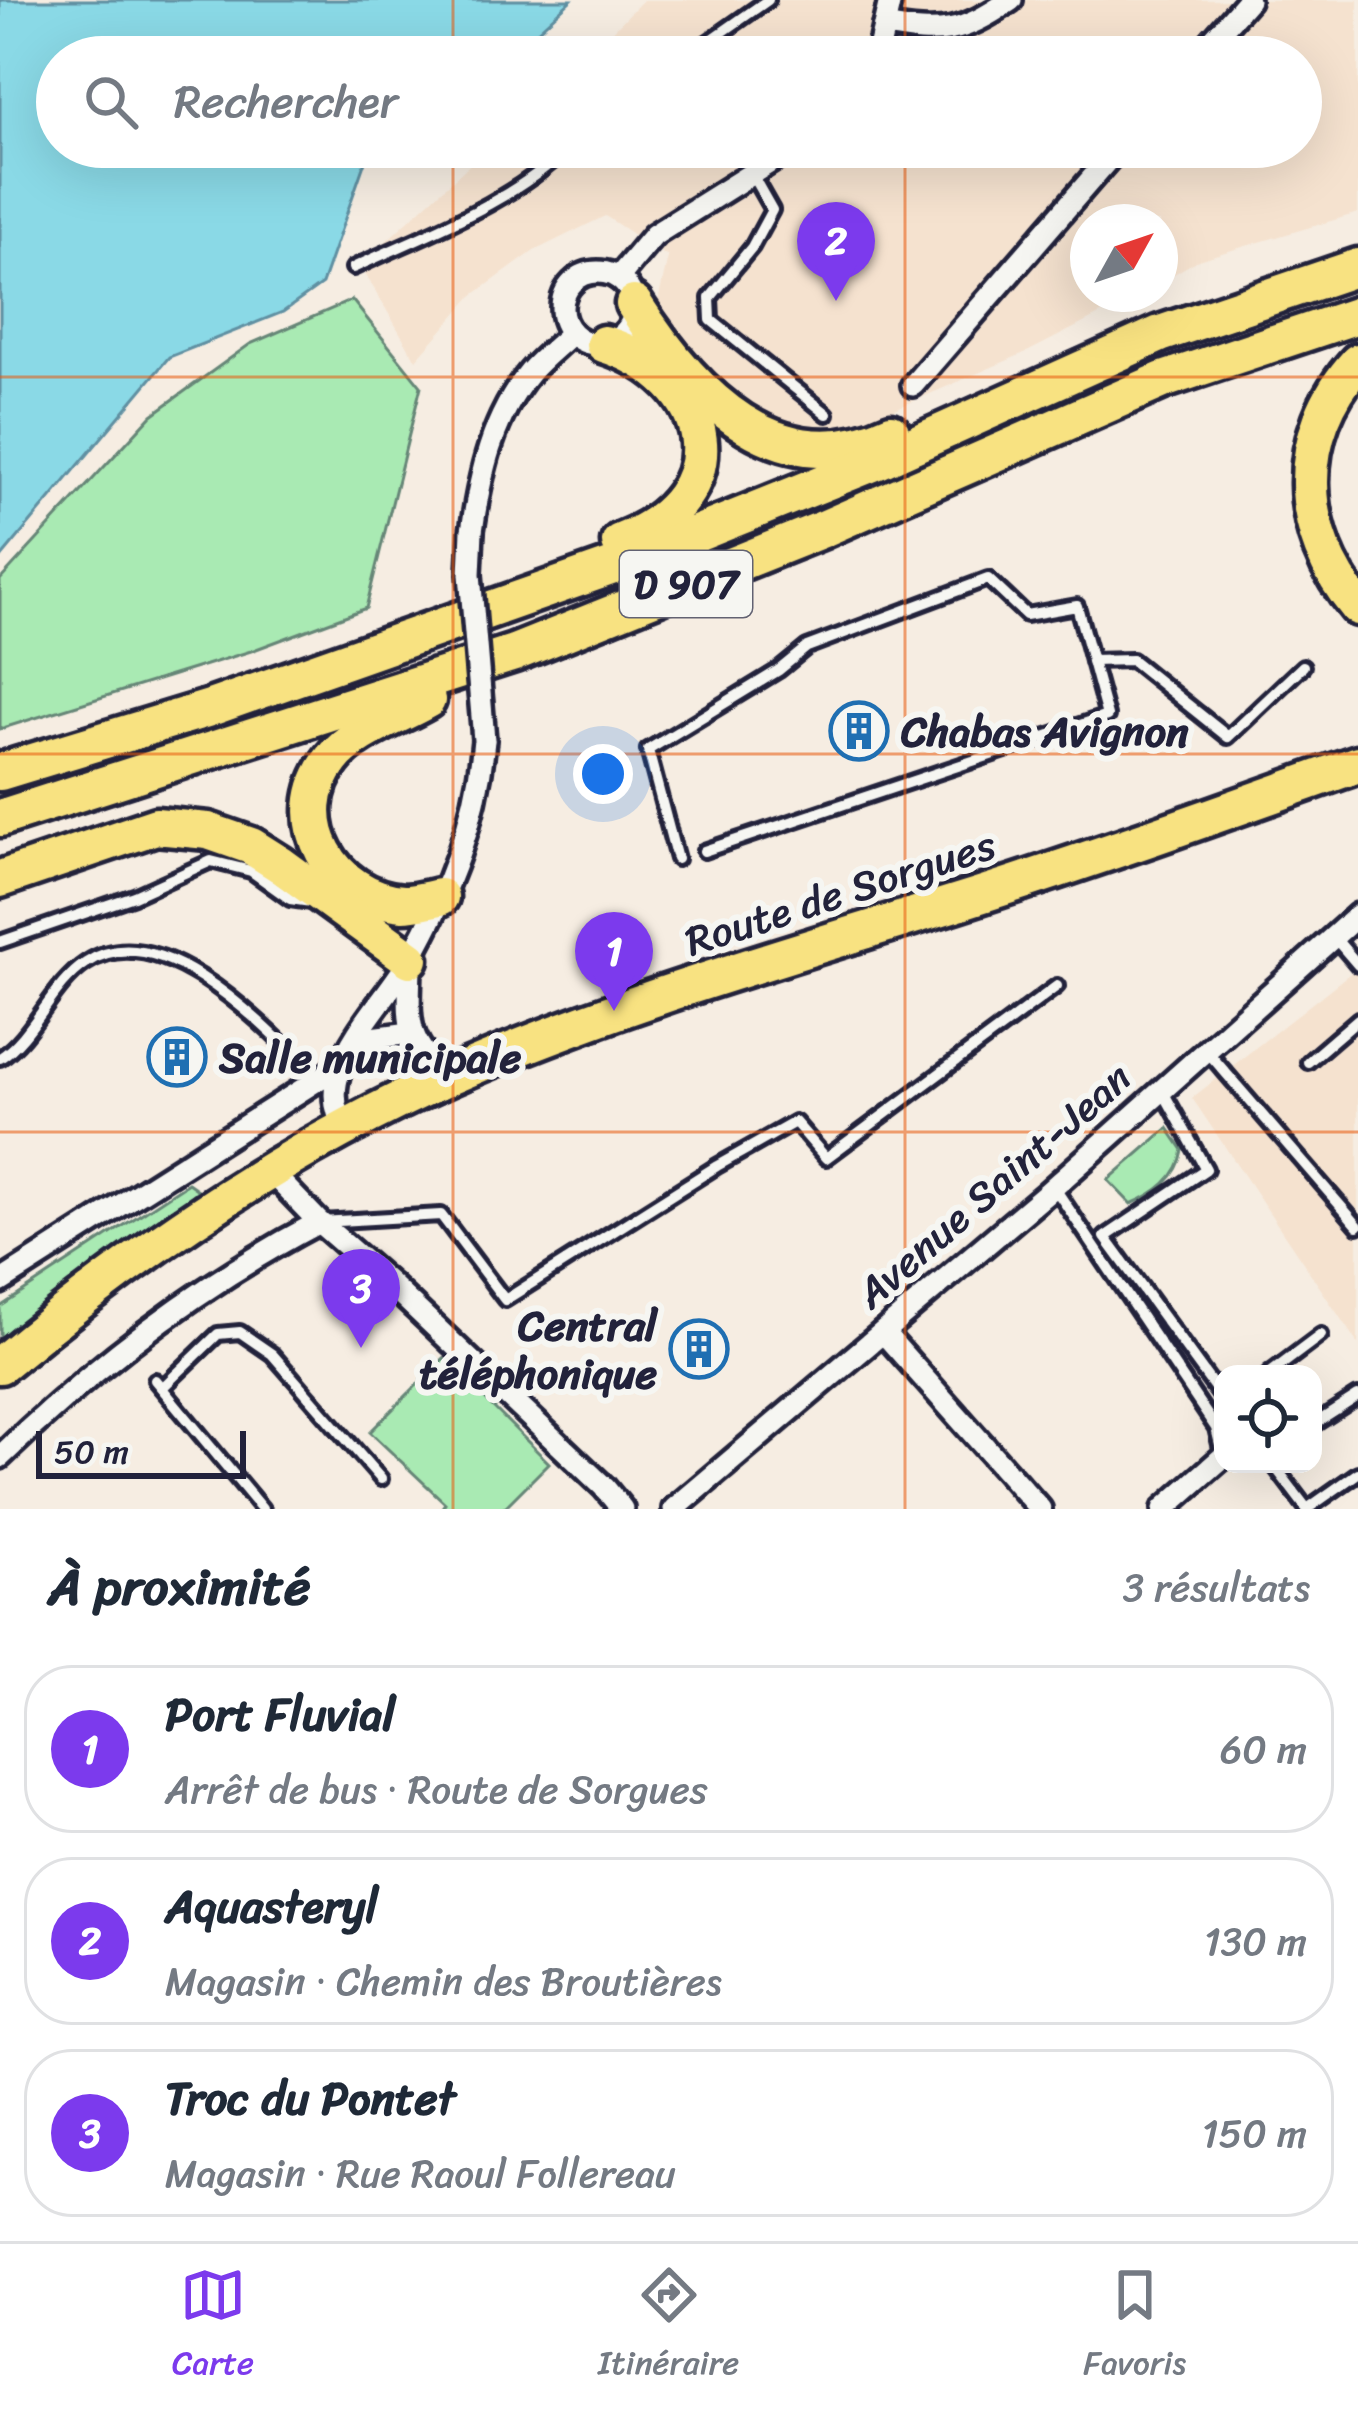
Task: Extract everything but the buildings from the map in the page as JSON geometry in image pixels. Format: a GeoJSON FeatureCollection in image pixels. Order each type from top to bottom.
{"type":"FeatureCollection","features":[{"type":"Feature","properties":{"kind":"main road","name":"D 907"},"geometry":{"type":"LineString","coordinates":[[0,772],[210,708],[639,557],[878,461],[1160,334],[1358,267]]}},
{"type":"Feature","properties":{"kind":"main road"},"geometry":{"type":"LineString","coordinates":[[626,291],[663,350],[726,411],[758,433],[824,450],[874,440],[1121,330],[1160,334]]}},
{"type":"Feature","properties":{"kind":"main road","name":"D 907"},"geometry":{"type":"LineString","coordinates":[[0,818],[514,653],[823,530],[1163,380],[1358,315]]}},
{"type":"Feature","properties":{"kind":"main road"},"geometry":{"type":"LineString","coordinates":[[210,708],[635,536],[673,512],[694,477],[699,458],[689,405],[653,364],[588,338]]}},
{"type":"Feature","properties":{"kind":"main road"},"geometry":{"type":"LineString","coordinates":[[1358,362],[1318,426],[1308,487],[1324,556],[1358,607]]}},
{"type":"Feature","properties":{"kind":"main road"},"geometry":{"type":"LineString","coordinates":[[440,897],[404,903],[347,884],[320,848],[312,800],[333,758],[352,740],[514,653]]}},
{"type":"Feature","properties":{"kind":"main road","name":"Route de Sorgues"},"geometry":{"type":"LineString","coordinates":[[0,1365],[94,1288],[272,1172],[448,1078],[614,1011],[1065,868],[1358,764]]}},
{"type":"Feature","properties":{"kind":"main road"},"geometry":{"type":"LineString","coordinates":[[0,879],[155,826],[208,830],[251,846],[410,958]]}},
{"type":"Feature","properties":{"kind":"street"},"geometry":{"type":"LineString","coordinates":[[882,36],[890,0]]}},
{"type":"Feature","properties":{"kind":"street"},"geometry":{"type":"LineString","coordinates":[[884,26],[937,35],[984,18],[1011,0]]}},
{"type":"Feature","properties":{"kind":"street"},"geometry":{"type":"LineString","coordinates":[[1216,36],[1248,0]]}},
{"type":"Feature","properties":{"kind":"street"},"geometry":{"type":"LineString","coordinates":[[347,1130],[336,1116],[341,1065],[410,958],[468,833],[480,786],[484,740],[470,574],[472,531],[480,475],[499,421],[529,373],[588,338],[627,330],[626,291],[654,235],[760,168]]}},
{"type":"Feature","properties":{"kind":"street"},"geometry":{"type":"LineString","coordinates":[[913,385],[1101,168]]}},
{"type":"Feature","properties":{"kind":"street"},"geometry":{"type":"LineString","coordinates":[[588,338],[562,309],[570,284],[593,272],[626,291]]}},
{"type":"Feature","properties":{"kind":"street","name":"Avenue Saint-Jean"},"geometry":{"type":"LineString","coordinates":[[674,1509],[1054,1187],[1358,915]]}},
{"type":"Feature","properties":{"kind":"street"},"geometry":{"type":"LineString","coordinates":[[410,958],[410,1033],[427,1060],[448,1078]]}},
{"type":"Feature","properties":{"kind":"street"},"geometry":{"type":"LineString","coordinates":[[357,1040],[410,1033]]}},
{"type":"Feature","properties":{"kind":"street"},"geometry":{"type":"LineString","coordinates":[[0,1282],[341,1065]]}},
{"type":"Feature","properties":{"kind":"street"},"geometry":{"type":"LineString","coordinates":[[272,1172],[622,1509]]}},
{"type":"Feature","properties":{"kind":"street"},"geometry":{"type":"LineString","coordinates":[[0,1457],[130,1344],[270,1248],[319,1222]]}},
{"type":"Feature","properties":{"kind":"street"},"geometry":{"type":"LineString","coordinates":[[883,1332],[1040,1509]]}},
{"type":"Feature","properties":{"kind":"street"},"geometry":{"type":"LineString","coordinates":[[1164,1509],[1214,1463]]}},
{"type":"Feature","properties":{"kind":"lane"},"geometry":{"type":"LineString","coordinates":[[717,36],[769,0]]}},
{"type":"Feature","properties":{"kind":"lane"},"geometry":{"type":"LineString","coordinates":[[353,268],[466,215],[546,168]]}},
{"type":"Feature","properties":{"kind":"lane"},"geometry":{"type":"LineString","coordinates":[[752,173],[772,210],[752,247],[710,298],[711,320],[827,414]]}},
{"type":"Feature","properties":{"kind":"lane"},"geometry":{"type":"LineString","coordinates":[[677,859],[648,750],[779,670],[807,646],[988,579],[1027,615],[1077,606],[1107,716],[704,850]]}},
{"type":"Feature","properties":{"kind":"lane"},"geometry":{"type":"LineString","coordinates":[[1092,661],[1132,660],[1228,736],[1303,666]]}},
{"type":"Feature","properties":{"kind":"lane"},"geometry":{"type":"LineString","coordinates":[[0,942],[134,896],[211,861],[251,871],[290,899],[305,904],[331,901]]}},
{"type":"Feature","properties":{"kind":"lane"},"geometry":{"type":"LineString","coordinates":[[1334,937],[1358,964]]}},
{"type":"Feature","properties":{"kind":"lane"},"geometry":{"type":"LineString","coordinates":[[0,1058],[84,964],[103,955],[135,952],[166,957],[195,971],[317,1078]]}},
{"type":"Feature","properties":{"kind":"lane"},"geometry":{"type":"LineString","coordinates":[[319,1222],[441,1215],[505,1300],[795,1122],[826,1158],[1057,986]]}},
{"type":"Feature","properties":{"kind":"lane"},"geometry":{"type":"LineString","coordinates":[[1308,1061],[1358,1019]]}},
{"type":"Feature","properties":{"kind":"lane"},"geometry":{"type":"LineString","coordinates":[[1206,1050],[1358,1226]]}},
{"type":"Feature","properties":{"kind":"lane"},"geometry":{"type":"LineString","coordinates":[[1162,1090],[1206,1168],[1106,1237],[1214,1387]]}},
{"type":"Feature","properties":{"kind":"lane"},"geometry":{"type":"LineString","coordinates":[[1054,1187],[1214,1425]]}},
{"type":"Feature","properties":{"kind":"lane"},"geometry":{"type":"LineString","coordinates":[[262,1509],[159,1384],[218,1334],[240,1332],[272,1354],[381,1479]]}},
{"type":"Feature","properties":{"kind":"lane"},"geometry":{"type":"LineString","coordinates":[[1281,1365],[1321,1335]]}},
{"type":"Feature","properties":{"kind":"lane"},"geometry":{"type":"LineString","coordinates":[[1322,1419],[1358,1396]]}},
{"type":"Feature","properties":{"kind":"lane"},"geometry":{"type":"LineString","coordinates":[[1280,1473],[1307,1509],[1358,1473]]}},
{"type":"Feature","properties":{"kind":"shaded area"},"geometry":{"type":"Polygon","coordinates":[[[643,0],[1358,0],[1358,213],[1198,260],[1178,272],[1178,204],[1070,204],[1070,312],[1105,312],[1029,351],[842,432],[760,417],[699,363],[657,306],[668,257],[605,216],[534,251],[472,296],[416,360],[360,265],[466,168],[1322,168],[1322,36],[608,36],[643,0]]]}},
{"type":"Feature","properties":{"kind":"shaded area"},"geometry":{"type":"Polygon","coordinates":[[[1358,967],[1358,1344],[1192,1098],[1358,967]]]}},
{"type":"Feature","properties":{"kind":"green space"},"geometry":{"type":"Polygon","coordinates":[[[352,300],[421,386],[366,608],[251,651],[0,729],[0,580],[152,415],[250,344],[352,300]]]}},
{"type":"Feature","properties":{"kind":"green space"},"geometry":{"type":"Polygon","coordinates":[[[1168,1128],[1183,1150],[1176,1169],[1158,1189],[1131,1204],[1108,1180],[1168,1128]]]}},
{"type":"Feature","properties":{"kind":"green space"},"geometry":{"type":"Polygon","coordinates":[[[188,1183],[198,1190],[172,1216],[65,1289],[0,1341],[0,1307],[188,1183]]]}},
{"type":"Feature","properties":{"kind":"green space"},"geometry":{"type":"Polygon","coordinates":[[[444,1358],[549,1463],[503,1509],[441,1509],[445,1503],[370,1432],[444,1358]]]}},
{"type":"Feature","properties":{"kind":"water"},"geometry":{"type":"Polygon","coordinates":[[[0,0],[571,0],[532,36],[36,36],[36,168],[363,168],[322,284],[283,312],[169,357],[0,559],[0,0]]]}},
{"type":"Feature","properties":{"kind":"place","name":"Aquasteryl"},"geometry":{"type":"Point","coordinates":[836,301]}},
{"type":"Feature","properties":{"kind":"place","name":"Chabas Avignon"},"geometry":{"type":"Point","coordinates":[859,731]}},
{"type":"Feature","properties":{"kind":"place","name":"Port Fluvial"},"geometry":{"type":"Point","coordinates":[614,1011]}},
{"type":"Feature","properties":{"kind":"place","name":"Salle municipale"},"geometry":{"type":"Point","coordinates":[177,1057]}},
{"type":"Feature","properties":{"kind":"place","name":"Troc du Pontet"},"geometry":{"type":"Point","coordinates":[361,1348]}},
{"type":"Feature","properties":{"kind":"place","name":"Central téléphonique"},"geometry":{"type":"Point","coordinates":[699,1349]}}]}
